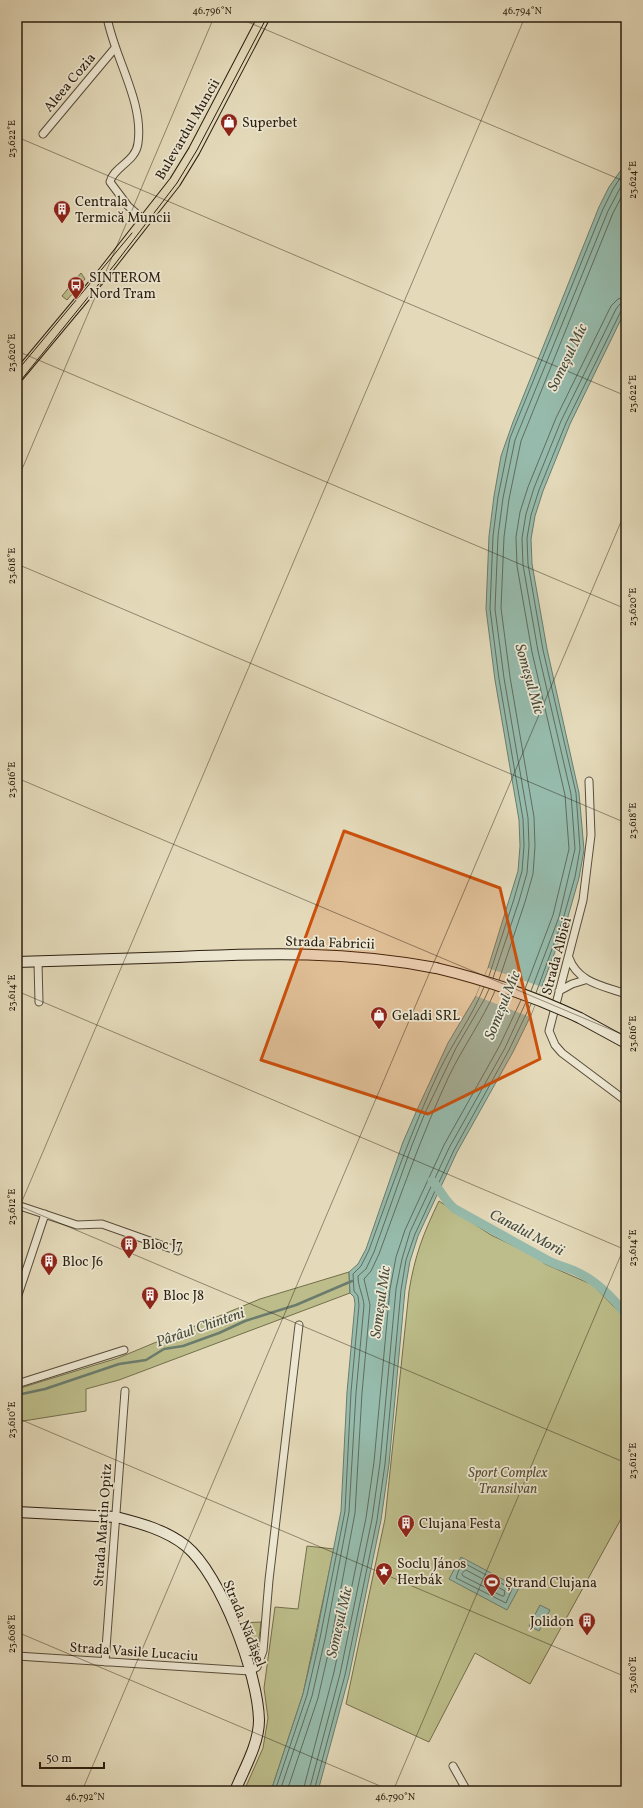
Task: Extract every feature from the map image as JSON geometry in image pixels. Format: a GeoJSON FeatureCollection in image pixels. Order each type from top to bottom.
{"type":"FeatureCollection","features":[{"type":"Feature","properties":{"kind":"main road","name":"Bulevardul Muncii"},"geometry":{"type":"LineString","coordinates":[[17,377],[145,221],[175,182],[194,151],[264,17]]}},
{"type":"Feature","properties":{"kind":"main road","name":"Strada Fabricii"},"geometry":{"type":"LineString","coordinates":[[17,962],[240,954],[337,955],[392,960],[477,977],[547,1002],[626,1043]]}},
{"type":"Feature","properties":{"kind":"main road","name":"Strada Nădășel"},"geometry":{"type":"LineString","coordinates":[[17,1512],[116,1518],[150,1527],[168,1535],[186,1546],[200,1561],[226,1608],[250,1672],[259,1720],[255,1745],[235,1791]]}},
{"type":"Feature","properties":{"kind":"street"},"geometry":{"type":"LineString","coordinates":[[107,17],[115,48],[133,100],[138,127],[137,149],[132,158],[115,174],[110,182],[128,206],[145,221]]}},
{"type":"Feature","properties":{"kind":"street","name":"Aleea Cozia"},"geometry":{"type":"LineString","coordinates":[[43,134],[115,48]]}},
{"type":"Feature","properties":{"kind":"street","name":"Strada Albiei"},"geometry":{"type":"LineString","coordinates":[[589,781],[591,835],[590,853],[580,915],[549,1031],[554,1045],[562,1053],[626,1102]]}},
{"type":"Feature","properties":{"kind":"street"},"geometry":{"type":"LineString","coordinates":[[569,958],[576,970],[585,980],[626,994]]}},
{"type":"Feature","properties":{"kind":"street"},"geometry":{"type":"LineString","coordinates":[[38,962],[38,1002]]}},
{"type":"Feature","properties":{"kind":"street"},"geometry":{"type":"LineString","coordinates":[[559,991],[572,984],[585,980]]}},
{"type":"Feature","properties":{"kind":"street"},"geometry":{"type":"LineString","coordinates":[[17,1205],[77,1225],[102,1224],[178,1251]]}},
{"type":"Feature","properties":{"kind":"street"},"geometry":{"type":"LineString","coordinates":[[17,1298],[45,1214]]}},
{"type":"Feature","properties":{"kind":"street"},"geometry":{"type":"LineString","coordinates":[[250,1672],[257,1667],[263,1652],[269,1580],[299,1325]]}},
{"type":"Feature","properties":{"kind":"street"},"geometry":{"type":"LineString","coordinates":[[17,1384],[124,1350]]}},
{"type":"Feature","properties":{"kind":"street","name":"Strada Martin Opitz"},"geometry":{"type":"LineString","coordinates":[[105,1662],[125,1391]]}},
{"type":"Feature","properties":{"kind":"street","name":"Strada Vasile Lucaciu"},"geometry":{"type":"LineString","coordinates":[[17,1656],[250,1672]]}},
{"type":"Feature","properties":{"kind":"street"},"geometry":{"type":"LineString","coordinates":[[453,1766],[467,1791]]}},
{"type":"Feature","properties":{"kind":"street"},"geometry":{"type":"LineString","coordinates":[[17,1789],[45,1791]]}},
{"type":"Feature","properties":{"kind":"highlighted area"},"geometry":{"type":"Polygon","coordinates":[[[344,831],[500,888],[540,1059],[428,1114],[261,1060],[344,831]]]}},
{"type":"Feature","properties":{"kind":"green space"},"geometry":{"type":"Polygon","coordinates":[[[81,273],[85,279],[67,300],[62,296],[81,273]]]}},
{"type":"Feature","properties":{"kind":"green space","name":"Sport Complex Transilvan"},"geometry":{"type":"Polygon","coordinates":[[[439,1201],[491,1235],[535,1256],[545,1264],[593,1285],[620,1313],[626,1322],[626,1510],[530,1684],[475,1653],[429,1742],[346,1704],[385,1519],[411,1278],[420,1245],[439,1201]]]}},
{"type":"Feature","properties":{"kind":"green space"},"geometry":{"type":"Polygon","coordinates":[[[349,1272],[350,1293],[119,1380],[86,1389],[86,1411],[17,1422],[17,1389],[118,1358],[260,1299],[349,1272]]]}},
{"type":"Feature","properties":{"kind":"green space"},"geometry":{"type":"Polygon","coordinates":[[[307,1546],[334,1549],[303,1694],[271,1791],[244,1791],[263,1748],[268,1718],[264,1688],[275,1607],[298,1609],[307,1546]]]}},
{"type":"Feature","properties":{"kind":"green space"},"geometry":{"type":"Polygon","coordinates":[[[261,1622],[257,1656],[255,1660],[252,1661],[241,1623],[261,1622]]]}},
{"type":"Feature","properties":{"kind":"water","name":"Someșul Mic"},"geometry":{"type":"Polygon","coordinates":[[[626,163],[626,309],[570,424],[543,491],[535,516],[531,539],[532,564],[547,649],[579,793],[584,850],[579,878],[567,920],[531,1015],[513,1052],[457,1152],[418,1236],[410,1261],[405,1290],[389,1464],[381,1520],[349,1676],[318,1791],[271,1791],[303,1694],[316,1638],[341,1511],[347,1392],[355,1304],[354,1297],[350,1293],[349,1272],[358,1264],[366,1249],[403,1142],[448,1043],[476,996],[488,968],[518,871],[520,846],[519,820],[495,680],[486,609],[489,536],[501,456],[513,422],[599,207],[609,187],[626,163]]]}},
{"type":"Feature","properties":{"kind":"water"},"geometry":{"type":"Polygon","coordinates":[[[461,1557],[519,1588],[507,1610],[449,1579],[461,1557]]]}},
{"type":"Feature","properties":{"kind":"water"},"geometry":{"type":"Polygon","coordinates":[[[540,1605],[550,1610],[539,1631],[529,1626],[540,1605]]]}},
{"type":"Feature","properties":{"kind":"pier"},"geometry":{"type":"Polygon","coordinates":[[[488,968],[542,987],[530,1017],[476,996],[488,968]]]}},
{"type":"Feature","properties":{"kind":"waterway","name":"Canalul Morii"},"geometry":{"type":"LineString","coordinates":[[432,1181],[448,1203],[455,1209],[547,1260],[575,1271],[590,1279],[610,1295],[626,1315]]}},
{"type":"Feature","properties":{"kind":"waterway","name":"Pârâul Chinteni"},"geometry":{"type":"LineString","coordinates":[[17,1395],[45,1389],[119,1364],[146,1360],[164,1349],[183,1346],[219,1333],[245,1321],[296,1305],[352,1281]]}},
{"type":"Feature","properties":{"kind":"tram line"},"geometry":{"type":"LineString","coordinates":[[17,385],[115,264],[177,183],[197,150],[267,17]]}},
{"type":"Feature","properties":{"kind":"tram line"},"geometry":{"type":"LineString","coordinates":[[17,371],[132,233]]}},
{"type":"Feature","properties":{"kind":"place","name":"Superbet"},"geometry":{"type":"Point","coordinates":[229,137]}},
{"type":"Feature","properties":{"kind":"place","name":"Centrala Termică Muncii"},"geometry":{"type":"Point","coordinates":[62,224]}},
{"type":"Feature","properties":{"kind":"place","name":"SINTEROM Nord Tram"},"geometry":{"type":"Point","coordinates":[76,300]}},
{"type":"Feature","properties":{"kind":"place","name":"Geladi SRL"},"geometry":{"type":"Point","coordinates":[379,1030]}},
{"type":"Feature","properties":{"kind":"place","name":"Bloc J7"},"geometry":{"type":"Point","coordinates":[129,1259]}},
{"type":"Feature","properties":{"kind":"place","name":"Bloc J6"},"geometry":{"type":"Point","coordinates":[49,1276]}},
{"type":"Feature","properties":{"kind":"place","name":"Bloc J8"},"geometry":{"type":"Point","coordinates":[150,1310]}},
{"type":"Feature","properties":{"kind":"place","name":"Clujana Festa"},"geometry":{"type":"Point","coordinates":[406,1538]}},
{"type":"Feature","properties":{"kind":"place","name":"Soclu János Herbák"},"geometry":{"type":"Point","coordinates":[384,1586]}},
{"type":"Feature","properties":{"kind":"place","name":"Ștrand Clujana"},"geometry":{"type":"Point","coordinates":[492,1597]}},
{"type":"Feature","properties":{"kind":"place","name":"Jolidon"},"geometry":{"type":"Point","coordinates":[587,1636]}}]}
